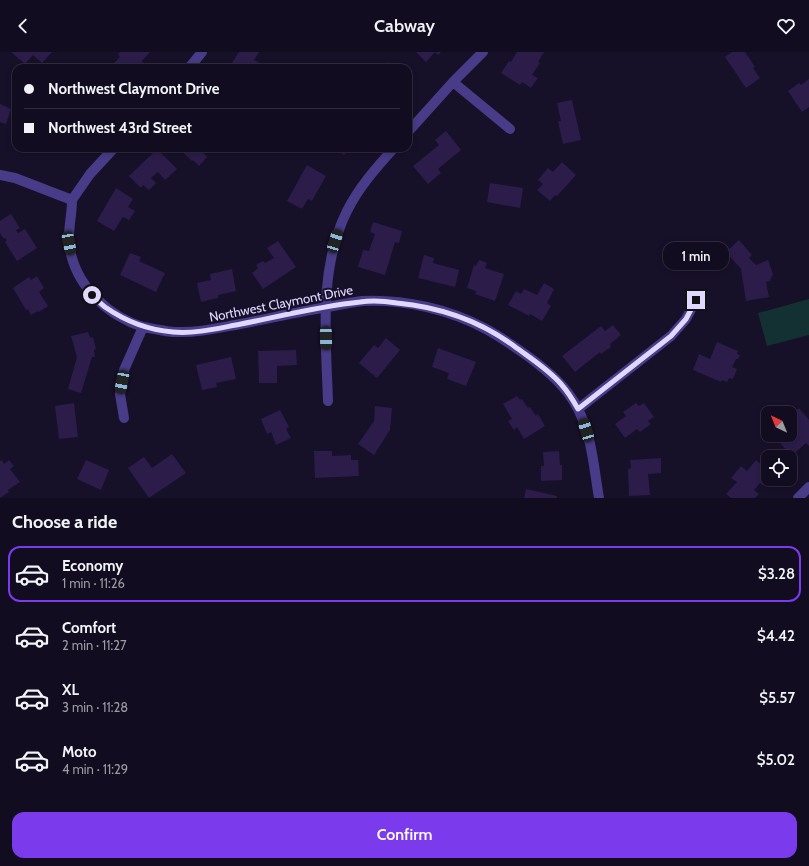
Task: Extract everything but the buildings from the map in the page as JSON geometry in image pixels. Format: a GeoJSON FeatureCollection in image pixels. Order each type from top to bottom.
{"type":"FeatureCollection","features":[{"type":"Feature","properties":{"kind":"street"},"geometry":{"type":"LineString","coordinates":[[192,64],[202,52]]}},
{"type":"Feature","properties":{"kind":"street"},"geometry":{"type":"LineString","coordinates":[[412,128],[453,82],[483,52]]}},
{"type":"Feature","properties":{"kind":"street"},"geometry":{"type":"LineString","coordinates":[[453,82],[510,129]]}},
{"type":"Feature","properties":{"kind":"street"},"geometry":{"type":"LineString","coordinates":[[0,175],[16,178],[72,200],[90,174],[110,152]]}},
{"type":"Feature","properties":{"kind":"street"},"geometry":{"type":"LineString","coordinates":[[328,401],[326,307],[332,251],[346,212],[356,194],[368,177],[390,152]]}},
{"type":"Feature","properties":{"kind":"street","name":"Northwest Claymont Drive"},"geometry":{"type":"LineString","coordinates":[[72,200],[69,243],[78,274],[92,295],[104,306],[118,316],[143,327],[173,332],[200,332],[362,301],[412,304],[438,310],[485,328],[507,341],[548,372],[571,396],[584,422],[589,438],[599,498]]}},
{"type":"Feature","properties":{"kind":"street"},"geometry":{"type":"LineString","coordinates":[[578,409],[671,336],[686,319],[696,300]]}},
{"type":"Feature","properties":{"kind":"street"},"geometry":{"type":"LineString","coordinates":[[124,418],[120,394],[124,370],[143,327]]}},
{"type":"Feature","properties":{"kind":"street"},"geometry":{"type":"LineString","coordinates":[[798,498],[809,487]]}},
{"type":"Feature","properties":{"kind":"green space"},"geometry":{"type":"Polygon","coordinates":[[[809,299],[809,335],[767,346],[758,313],[809,299]]]}},
{"type":"Feature","properties":{"kind":"route"},"geometry":{"type":"LineString","coordinates":[[92,295],[118,316],[143,327],[173,332],[200,332],[362,301],[412,304],[438,310],[485,328],[507,341],[560,383],[571,396],[578,409],[671,336],[686,319],[696,300]]}}]}
